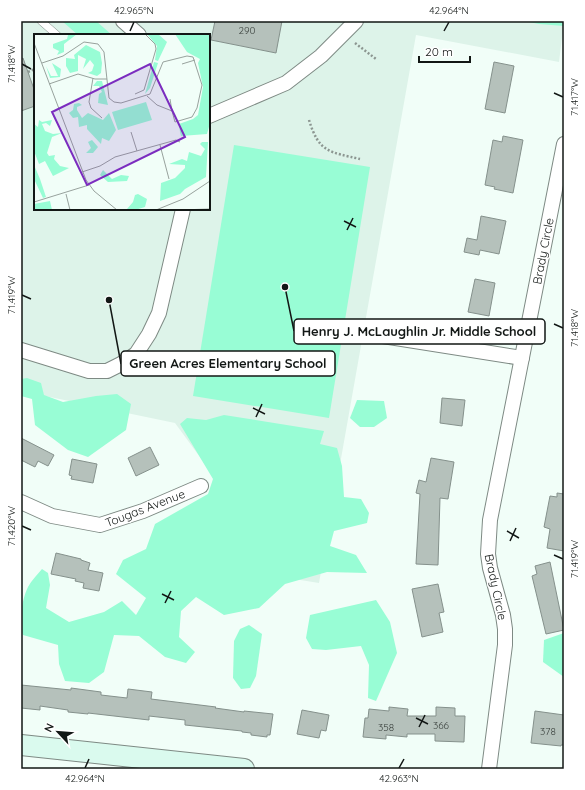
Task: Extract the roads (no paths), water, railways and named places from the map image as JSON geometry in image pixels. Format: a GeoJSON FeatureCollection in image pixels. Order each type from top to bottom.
{"type":"FeatureCollection","features":[{"type":"Feature","properties":{"kind":"main road"},"geometry":{"type":"LineString","coordinates":[[21,746],[244,769]]}},
{"type":"Feature","properties":{"kind":"street"},"geometry":{"type":"LineString","coordinates":[[123,21],[138,34]]}},
{"type":"Feature","properties":{"kind":"street"},"geometry":{"type":"LineString","coordinates":[[210,116],[286,82],[321,56],[356,21]]}},
{"type":"Feature","properties":{"kind":"street","name":"Brady Circle"},"geometry":{"type":"LineString","coordinates":[[489,769],[505,644],[505,629],[503,615],[490,568],[488,536],[522,358],[559,192],[564,144]]}},
{"type":"Feature","properties":{"kind":"street"},"geometry":{"type":"LineString","coordinates":[[21,350],[89,371],[107,371],[122,364],[136,354],[149,334],[159,313],[183,210]]}},
{"type":"Feature","properties":{"kind":"street"},"geometry":{"type":"LineString","coordinates":[[383,336],[522,358]]}},
{"type":"Feature","properties":{"kind":"street","name":"Tougas Avenue"},"geometry":{"type":"LineString","coordinates":[[21,502],[52,516],[100,525],[143,511],[201,486]]}},
{"type":"Feature","properties":{"kind":"lane"},"geometry":{"type":"LineString","coordinates":[[41,21],[56,34]]}},
{"type":"Feature","properties":{"kind":"place","name":"Henry J. McLaughlin Jr. Middle School"},"geometry":{"type":"Point","coordinates":[285,287]}},
{"type":"Feature","properties":{"kind":"place","name":"Green Acres Elementary School"},"geometry":{"type":"Point","coordinates":[109,300]}}]}
